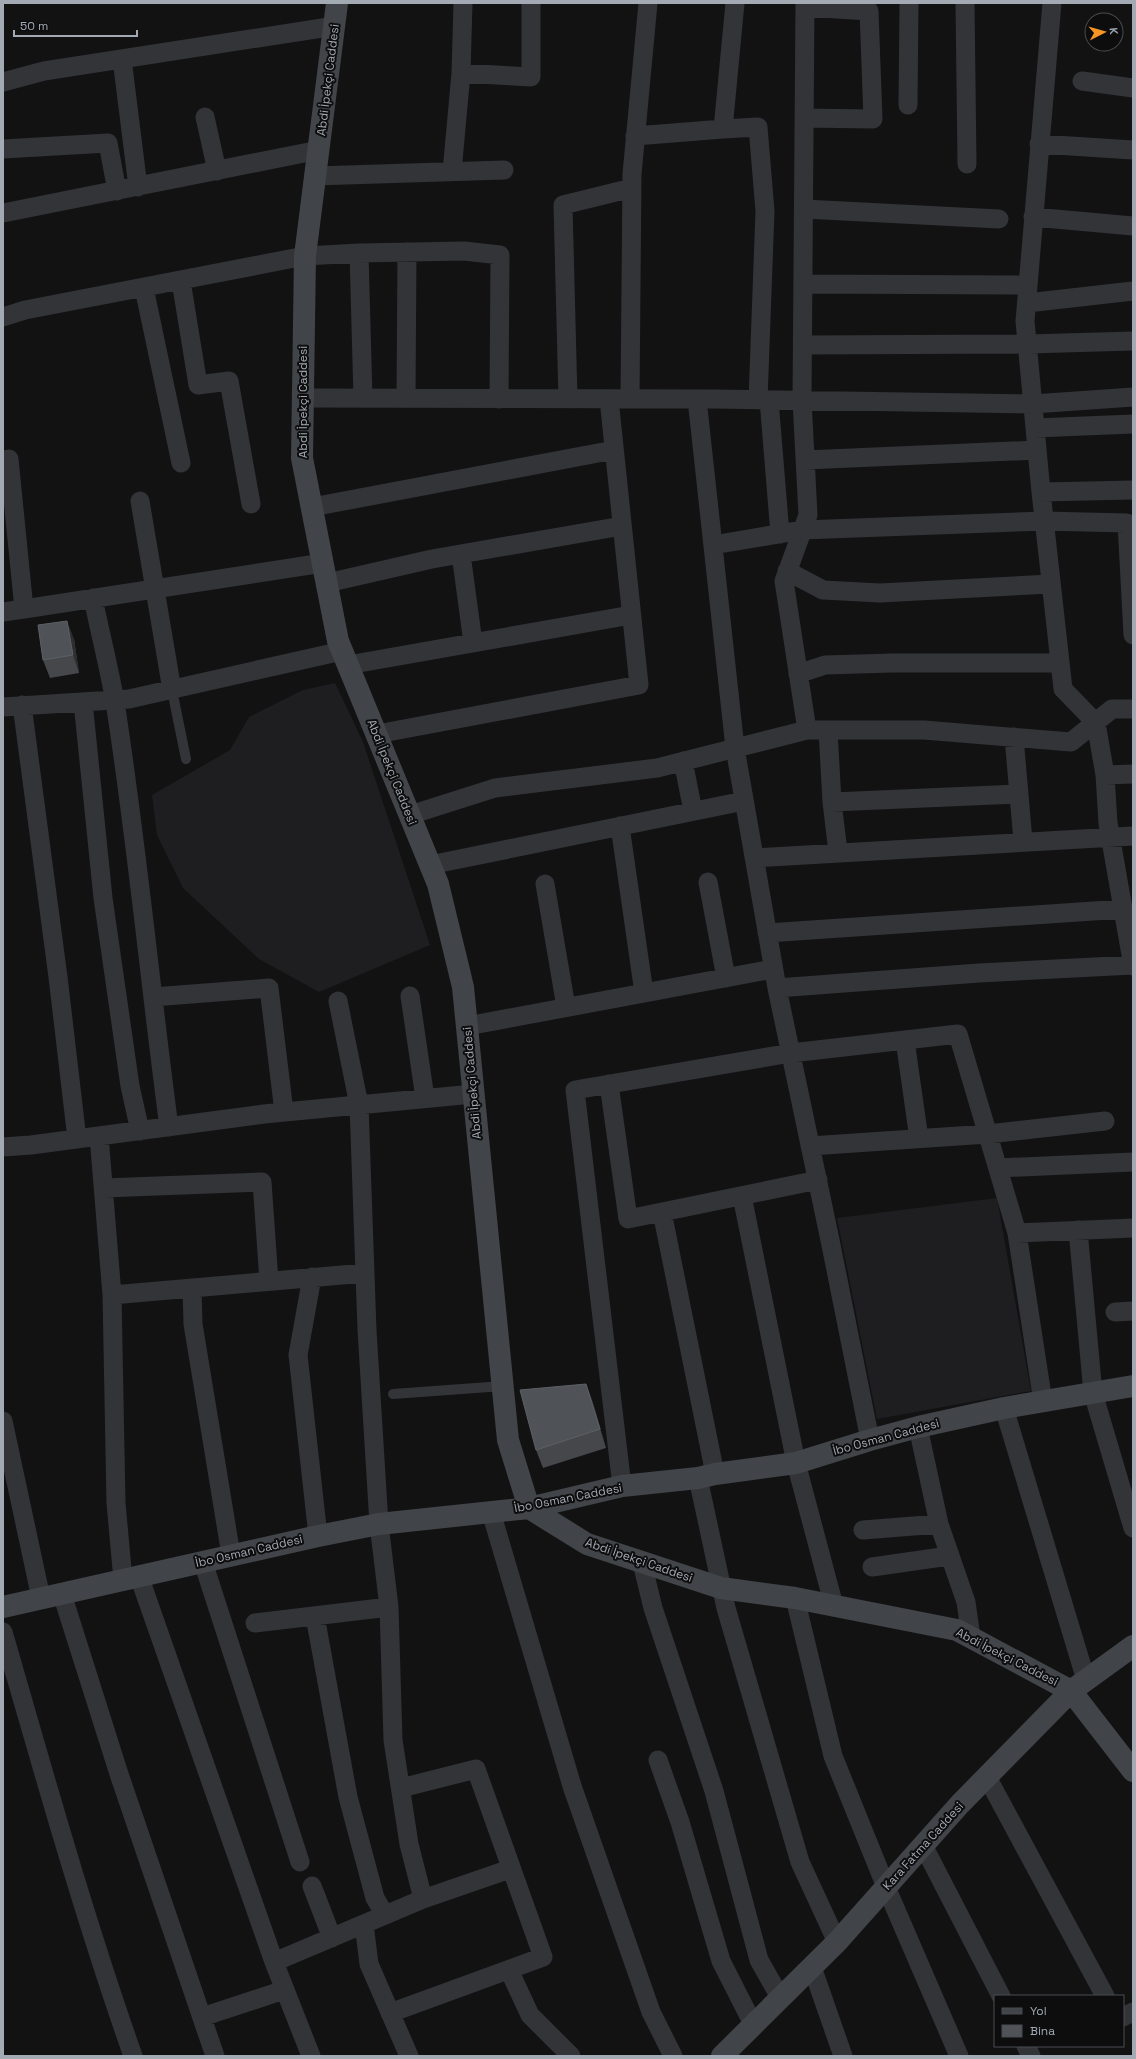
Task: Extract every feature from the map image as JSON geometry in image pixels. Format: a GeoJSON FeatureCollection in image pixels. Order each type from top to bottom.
{"type":"FeatureCollection","features":[{"type":"Feature","properties":{"kind":"main road","name":"Abdi İpekçi Caddesi"},"geometry":{"type":"LineString","coordinates":[[337,3],[305,256],[302,458],[338,641],[438,884],[463,987],[508,1440],[529,1508],[587,1544],[721,1588],[795,1598],[957,1630],[1079,1685],[1133,1771]]}},
{"type":"Feature","properties":{"kind":"main road","name":"İbo Osman Caddesi"},"geometry":{"type":"LineString","coordinates":[[3,1607],[231,1555],[379,1524],[529,1508],[622,1486],[796,1463],[918,1427],[1004,1408],[1133,1386]]}},
{"type":"Feature","properties":{"kind":"main road","name":"Kara Fatma Caddesi"},"geometry":{"type":"LineString","coordinates":[[723,2055],[754,2026],[837,1942],[923,1845],[987,1777],[1079,1685],[1133,1646]]}},
{"type":"Feature","properties":{"kind":"street"},"geometry":{"type":"LineString","coordinates":[[452,172],[461,73],[463,3]]}},
{"type":"Feature","properties":{"kind":"street"},"geometry":{"type":"LineString","coordinates":[[461,73],[531,77],[531,3]]}},
{"type":"Feature","properties":{"kind":"street"},"geometry":{"type":"LineString","coordinates":[[630,399],[632,188],[635,136],[648,3]]}},
{"type":"Feature","properties":{"kind":"street"},"geometry":{"type":"LineString","coordinates":[[723,130],[735,3]]}},
{"type":"Feature","properties":{"kind":"street"},"geometry":{"type":"LineString","coordinates":[[908,105],[909,3]]}},
{"type":"Feature","properties":{"kind":"street"},"geometry":{"type":"LineString","coordinates":[[965,3],[967,164]]}},
{"type":"Feature","properties":{"kind":"street"},"geometry":{"type":"LineString","coordinates":[[777,988],[979,973],[1133,966],[1110,836],[1105,775],[1096,722],[1063,689],[1041,492],[1025,321],[1052,3]]}},
{"type":"Feature","properties":{"kind":"street"},"geometry":{"type":"LineString","coordinates":[[804,118],[873,119],[869,11],[805,5],[804,118],[804,284],[802,400],[808,515],[784,581],[807,730]]}},
{"type":"Feature","properties":{"kind":"street"},"geometry":{"type":"LineString","coordinates":[[3,82],[44,71],[335,26]]}},
{"type":"Feature","properties":{"kind":"street"},"geometry":{"type":"LineString","coordinates":[[122,59],[138,186]]}},
{"type":"Feature","properties":{"kind":"street"},"geometry":{"type":"LineString","coordinates":[[1082,81],[1133,88]]}},
{"type":"Feature","properties":{"kind":"street"},"geometry":{"type":"LineString","coordinates":[[205,117],[217,170]]}},
{"type":"Feature","properties":{"kind":"street"},"geometry":{"type":"LineString","coordinates":[[635,136],[758,127],[766,210],[764,400],[780,534]]}},
{"type":"Feature","properties":{"kind":"street"},"geometry":{"type":"LineString","coordinates":[[3,149],[108,143],[117,191]]}},
{"type":"Feature","properties":{"kind":"street"},"geometry":{"type":"LineString","coordinates":[[1039,144],[1133,150]]}},
{"type":"Feature","properties":{"kind":"street"},"geometry":{"type":"LineString","coordinates":[[3,213],[319,150]]}},
{"type":"Feature","properties":{"kind":"street"},"geometry":{"type":"LineString","coordinates":[[315,176],[504,170]]}},
{"type":"Feature","properties":{"kind":"street"},"geometry":{"type":"LineString","coordinates":[[568,399],[563,205],[632,188]]}},
{"type":"Feature","properties":{"kind":"street"},"geometry":{"type":"LineString","coordinates":[[804,209],[999,219]]}},
{"type":"Feature","properties":{"kind":"street"},"geometry":{"type":"LineString","coordinates":[[1034,218],[1133,226]]}},
{"type":"Feature","properties":{"kind":"street"},"geometry":{"type":"LineString","coordinates":[[3,317],[25,310],[305,256],[359,253],[464,251],[500,255],[499,399]]}},
{"type":"Feature","properties":{"kind":"street"},"geometry":{"type":"LineString","coordinates":[[406,398],[407,252]]}},
{"type":"Feature","properties":{"kind":"street"},"geometry":{"type":"LineString","coordinates":[[359,253],[362,398]]}},
{"type":"Feature","properties":{"kind":"street"},"geometry":{"type":"LineString","coordinates":[[181,281],[198,385],[229,381],[250,504]]}},
{"type":"Feature","properties":{"kind":"street"},"geometry":{"type":"LineString","coordinates":[[804,284],[1028,284]]}},
{"type":"Feature","properties":{"kind":"street"},"geometry":{"type":"LineString","coordinates":[[144,288],[181,463]]}},
{"type":"Feature","properties":{"kind":"street"},"geometry":{"type":"LineString","coordinates":[[1027,303],[1133,291]]}},
{"type":"Feature","properties":{"kind":"street"},"geometry":{"type":"LineString","coordinates":[[802,345],[1028,344],[1133,340]]}},
{"type":"Feature","properties":{"kind":"street"},"geometry":{"type":"LineString","coordinates":[[303,398],[697,399],[1033,404],[1133,398]]}},
{"type":"Feature","properties":{"kind":"street"},"geometry":{"type":"LineString","coordinates":[[376,734],[639,685],[609,399]]}},
{"type":"Feature","properties":{"kind":"street"},"geometry":{"type":"LineString","coordinates":[[697,399],[735,748],[773,969],[818,1180],[870,1440]]}},
{"type":"Feature","properties":{"kind":"street"},"geometry":{"type":"LineString","coordinates":[[1035,428],[1133,424]]}},
{"type":"Feature","properties":{"kind":"street"},"geometry":{"type":"LineString","coordinates":[[312,507],[614,450]]}},
{"type":"Feature","properties":{"kind":"street"},"geometry":{"type":"LineString","coordinates":[[805,460],[1037,450]]}},
{"type":"Feature","properties":{"kind":"street"},"geometry":{"type":"LineString","coordinates":[[3,460],[9,459],[24,609]]}},
{"type":"Feature","properties":{"kind":"street"},"geometry":{"type":"LineString","coordinates":[[1041,492],[1133,490]]}},
{"type":"Feature","properties":{"kind":"street"},"geometry":{"type":"LineString","coordinates":[[140,501],[156,588],[172,690]]}},
{"type":"Feature","properties":{"kind":"street"},"geometry":{"type":"LineString","coordinates":[[713,545],[802,530],[1044,521],[1127,523],[1133,635]]}},
{"type":"Feature","properties":{"kind":"street"},"geometry":{"type":"LineString","coordinates":[[3,612],[156,588],[325,573],[461,554],[622,526]]}},
{"type":"Feature","properties":{"kind":"street"},"geometry":{"type":"LineString","coordinates":[[461,554],[473,643]]}},
{"type":"Feature","properties":{"kind":"street"},"geometry":{"type":"LineString","coordinates":[[787,571],[822,590],[880,593],[1052,584]]}},
{"type":"Feature","properties":{"kind":"street"},"geometry":{"type":"LineString","coordinates":[[93,598],[115,700],[139,869],[169,1127]]}},
{"type":"Feature","properties":{"kind":"street"},"geometry":{"type":"LineString","coordinates":[[3,707],[129,699],[345,658],[473,643],[631,615]]}},
{"type":"Feature","properties":{"kind":"street"},"geometry":{"type":"LineString","coordinates":[[798,674],[825,665],[892,663],[1060,664]]}},
{"type":"Feature","properties":{"kind":"street"},"geometry":{"type":"LineString","coordinates":[[83,702],[103,898],[130,1086],[140,1131]]}},
{"type":"Feature","properties":{"kind":"street"},"geometry":{"type":"LineString","coordinates":[[22,706],[58,977],[77,1139]]}},
{"type":"Feature","properties":{"kind":"street"},"geometry":{"type":"LineString","coordinates":[[410,815],[495,788],[657,768],[807,730],[924,730],[1071,742],[1112,709],[1133,709]]}},
{"type":"Feature","properties":{"kind":"street"},"geometry":{"type":"LineString","coordinates":[[828,730],[832,802],[838,852]]}},
{"type":"Feature","properties":{"kind":"street"},"geometry":{"type":"LineString","coordinates":[[1014,737],[1023,841]]}},
{"type":"Feature","properties":{"kind":"street"},"geometry":{"type":"LineString","coordinates":[[683,761],[693,811]]}},
{"type":"Feature","properties":{"kind":"street"},"geometry":{"type":"LineString","coordinates":[[1105,775],[1133,774]]}},
{"type":"Feature","properties":{"kind":"street"},"geometry":{"type":"LineString","coordinates":[[832,802],[1019,794]]}},
{"type":"Feature","properties":{"kind":"street"},"geometry":{"type":"LineString","coordinates":[[430,865],[744,801]]}},
{"type":"Feature","properties":{"kind":"street"},"geometry":{"type":"LineString","coordinates":[[620,826],[644,993]]}},
{"type":"Feature","properties":{"kind":"street"},"geometry":{"type":"LineString","coordinates":[[754,858],[1023,841],[1133,836]]}},
{"type":"Feature","properties":{"kind":"street"},"geometry":{"type":"LineString","coordinates":[[708,882],[726,978]]}},
{"type":"Feature","properties":{"kind":"street"},"geometry":{"type":"LineString","coordinates":[[545,884],[566,1008]]}},
{"type":"Feature","properties":{"kind":"street"},"geometry":{"type":"LineString","coordinates":[[767,933],[1123,909]]}},
{"type":"Feature","properties":{"kind":"street"},"geometry":{"type":"LineString","coordinates":[[467,1026],[773,969]]}},
{"type":"Feature","properties":{"kind":"street"},"geometry":{"type":"LineString","coordinates":[[153,997],[269,988],[284,1112]]}},
{"type":"Feature","properties":{"kind":"street"},"geometry":{"type":"LineString","coordinates":[[410,996],[425,1098]]}},
{"type":"Feature","properties":{"kind":"street"},"geometry":{"type":"LineString","coordinates":[[338,1001],[359,1105],[365,1272],[379,1524],[389,1607],[393,1740],[409,1844],[423,1899]]}},
{"type":"Feature","properties":{"kind":"street"},"geometry":{"type":"LineString","coordinates":[[622,1486],[575,1090],[791,1053],[958,1034],[1017,1232],[1043,1402]]}},
{"type":"Feature","properties":{"kind":"street"},"geometry":{"type":"LineString","coordinates":[[906,1040],[919,1139]]}},
{"type":"Feature","properties":{"kind":"street"},"geometry":{"type":"LineString","coordinates":[[609,1084],[628,1219],[818,1180]]}},
{"type":"Feature","properties":{"kind":"street"},"geometry":{"type":"LineString","coordinates":[[3,1147],[77,1139],[284,1112],[473,1094]]}},
{"type":"Feature","properties":{"kind":"street"},"geometry":{"type":"LineString","coordinates":[[810,1146],[988,1134],[1105,1121]]}},
{"type":"Feature","properties":{"kind":"street"},"geometry":{"type":"LineString","coordinates":[[100,1136],[112,1295],[116,1503],[131,1578],[284,1990],[311,2056]]}},
{"type":"Feature","properties":{"kind":"street"},"geometry":{"type":"LineString","coordinates":[[998,1168],[1133,1162]]}},
{"type":"Feature","properties":{"kind":"street"},"geometry":{"type":"LineString","coordinates":[[104,1188],[262,1182],[269,1281]]}},
{"type":"Feature","properties":{"kind":"street"},"geometry":{"type":"LineString","coordinates":[[742,1196],[796,1463],[834,1606]]}},
{"type":"Feature","properties":{"kind":"street"},"geometry":{"type":"LineString","coordinates":[[662,1212],[706,1476],[721,1588],[800,1862],[837,1942]]}},
{"type":"Feature","properties":{"kind":"street"},"geometry":{"type":"LineString","coordinates":[[1017,1232],[1133,1228]]}},
{"type":"Feature","properties":{"kind":"street"},"geometry":{"type":"LineString","coordinates":[[1078,1230],[1093,1393],[1133,1528]]}},
{"type":"Feature","properties":{"kind":"street"},"geometry":{"type":"LineString","coordinates":[[112,1295],[365,1272]]}},
{"type":"Feature","properties":{"kind":"street"},"geometry":{"type":"LineString","coordinates":[[312,1277],[298,1355],[318,1536]]}},
{"type":"Feature","properties":{"kind":"street"},"geometry":{"type":"LineString","coordinates":[[192,1288],[193,1324],[231,1555]]}},
{"type":"Feature","properties":{"kind":"street"},"geometry":{"type":"LineString","coordinates":[[1004,1408],[1079,1685]]}},
{"type":"Feature","properties":{"kind":"street"},"geometry":{"type":"LineString","coordinates":[[3,1421],[41,1598]]}},
{"type":"Feature","properties":{"kind":"street"},"geometry":{"type":"LineString","coordinates":[[918,1427],[939,1524],[966,1602],[971,1637]]}},
{"type":"Feature","properties":{"kind":"street"},"geometry":{"type":"LineString","coordinates":[[490,1512],[572,1786],[651,2012],[673,2056]]}},
{"type":"Feature","properties":{"kind":"street"},"geometry":{"type":"LineString","coordinates":[[862,1530],[939,1524]]}},
{"type":"Feature","properties":{"kind":"street"},"geometry":{"type":"LineString","coordinates":[[872,1567],[950,1556]]}},
{"type":"Feature","properties":{"kind":"street"},"geometry":{"type":"LineString","coordinates":[[203,1562],[300,1862]]}},
{"type":"Feature","properties":{"kind":"street"},"geometry":{"type":"LineString","coordinates":[[642,1563],[653,1608],[714,1791],[759,1960],[781,1999]]}},
{"type":"Feature","properties":{"kind":"street"},"geometry":{"type":"LineString","coordinates":[[62,1594],[119,1774],[174,1929],[215,2056]]}},
{"type":"Feature","properties":{"kind":"street"},"geometry":{"type":"LineString","coordinates":[[795,1598],[834,1756],[886,1887],[959,2056]]}},
{"type":"Feature","properties":{"kind":"street"},"geometry":{"type":"LineString","coordinates":[[255,1623],[389,1607]]}},
{"type":"Feature","properties":{"kind":"street"},"geometry":{"type":"LineString","coordinates":[[315,1616],[348,1797],[375,1898],[385,1915]]}},
{"type":"Feature","properties":{"kind":"street"},"geometry":{"type":"LineString","coordinates":[[3,1632],[54,1808],[133,2056]]}},
{"type":"Feature","properties":{"kind":"street"},"geometry":{"type":"LineString","coordinates":[[658,1760],[680,1822],[721,1961],[754,2026]]}},
{"type":"Feature","properties":{"kind":"street"},"geometry":{"type":"LineString","coordinates":[[390,2013],[543,1957],[510,1869],[476,1769],[400,1788]]}},
{"type":"Feature","properties":{"kind":"street"},"geometry":{"type":"LineString","coordinates":[[987,1777],[1104,1995]]}},
{"type":"Feature","properties":{"kind":"street"},"geometry":{"type":"LineString","coordinates":[[923,1845],[1000,1995]]}},
{"type":"Feature","properties":{"kind":"street"},"geometry":{"type":"LineString","coordinates":[[274,1962],[423,1899],[510,1869]]}},
{"type":"Feature","properties":{"kind":"street"},"geometry":{"type":"LineString","coordinates":[[312,1886],[332,1938]]}},
{"type":"Feature","properties":{"kind":"street"},"geometry":{"type":"LineString","coordinates":[[364,1924],[369,1964],[409,2056]]}},
{"type":"Feature","properties":{"kind":"street"},"geometry":{"type":"LineString","coordinates":[[812,1967],[843,2056]]}},
{"type":"Feature","properties":{"kind":"street"},"geometry":{"type":"LineString","coordinates":[[509,1970],[530,2015],[571,2056]]}},
{"type":"Feature","properties":{"kind":"street"},"geometry":{"type":"LineString","coordinates":[[202,2017],[284,1990]]}},
{"type":"Feature","properties":{"kind":"street"},"geometry":{"type":"LineString","coordinates":[[1124,2016],[1133,2012]]}},
{"type":"Feature","properties":{"kind":"street"},"geometry":{"type":"LineString","coordinates":[[1026,2047],[1031,2056]]}},
{"type":"Feature","properties":{"kind":"lane"},"geometry":{"type":"LineString","coordinates":[[172,690],[186,759]]}},
{"type":"Feature","properties":{"kind":"lane"},"geometry":{"type":"LineString","coordinates":[[393,1394],[503,1386]]}},
{"type":"Feature","properties":{"kind":"shaded area"},"geometry":{"type":"Polygon","coordinates":[[[335,683],[363,742],[430,945],[319,992],[259,959],[183,888],[157,835],[152,795],[230,750],[249,717],[303,690],[335,683]]]}},
{"type":"Feature","properties":{"kind":"shaded area"},"geometry":{"type":"Polygon","coordinates":[[[997,1198],[1031,1391],[877,1419],[837,1218],[997,1198]]]}},
{"type":"Feature","properties":{"kind":"building"},"geometry":{"type":"Polygon","coordinates":[[[67,621],[73,655],[43,660],[38,625],[67,621]]]}},
{"type":"Feature","properties":{"kind":"building"},"geometry":{"type":"Polygon","coordinates":[[[586,1384],[600,1429],[536,1450],[520,1390],[586,1384]]]}}]}
